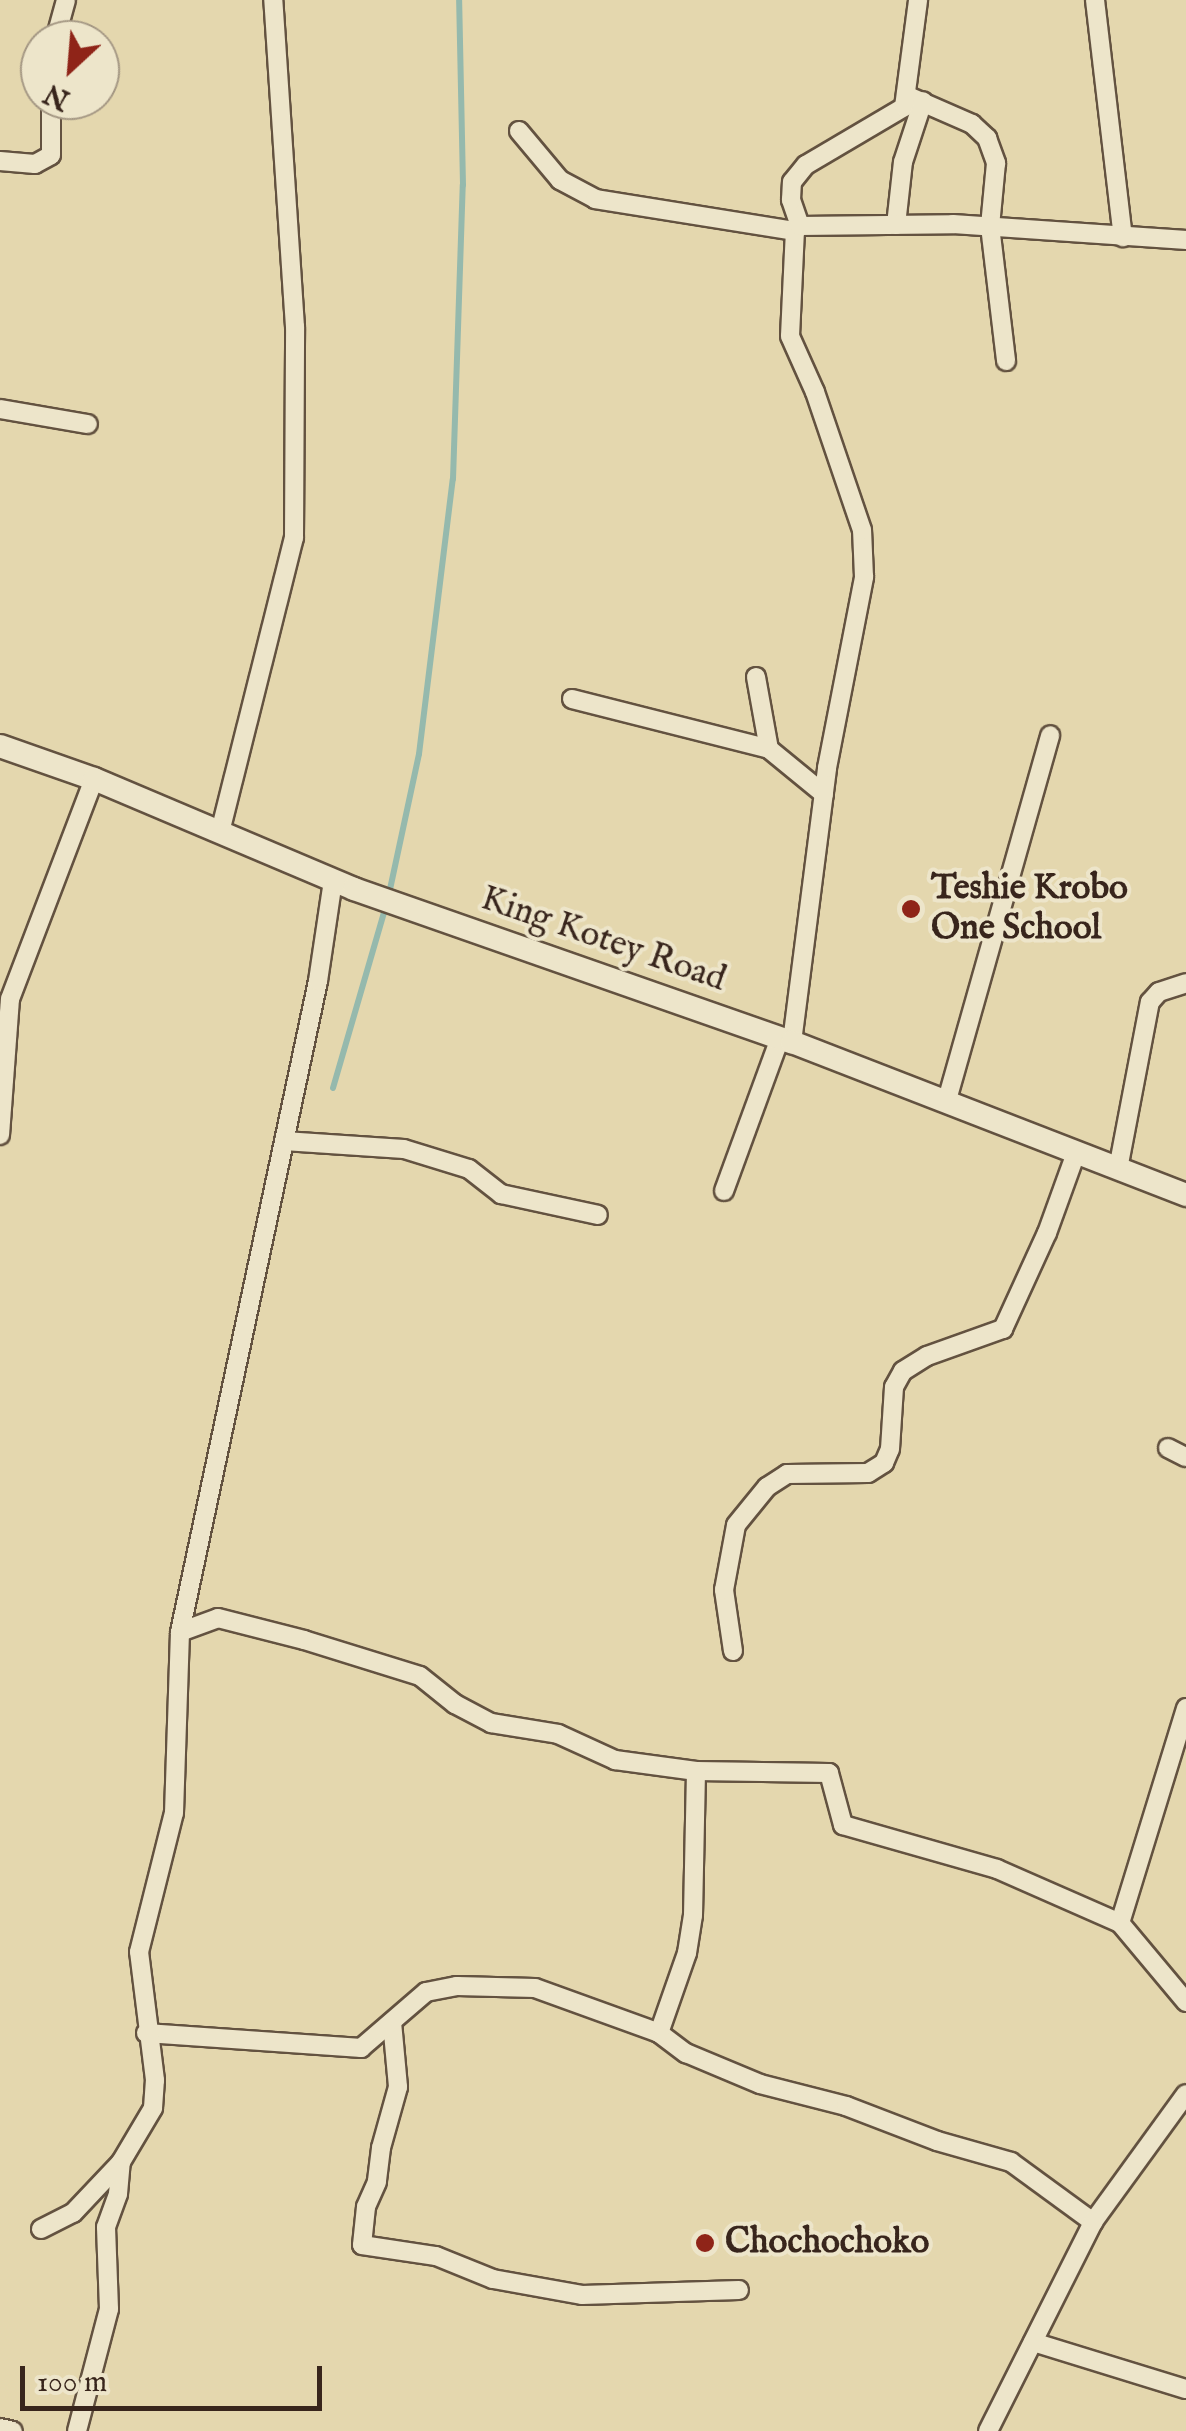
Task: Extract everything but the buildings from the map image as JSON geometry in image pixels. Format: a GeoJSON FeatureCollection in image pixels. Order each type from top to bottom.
{"type":"FeatureCollection","features":[{"type":"Feature","properties":{"kind":"street"},"geometry":{"type":"LineString","coordinates":[[220,832],[294,538],[294,328],[273,0]]}},
{"type":"Feature","properties":{"kind":"street"},"geometry":{"type":"LineString","coordinates":[[896,224],[915,99],[918,0]]}},
{"type":"Feature","properties":{"kind":"street"},"geometry":{"type":"LineString","coordinates":[[1095,0],[1124,237]]}},
{"type":"Feature","properties":{"kind":"street"},"geometry":{"type":"LineString","coordinates":[[915,99],[972,124],[987,138],[996,163],[990,226],[1006,361]]}},
{"type":"Feature","properties":{"kind":"street"},"geometry":{"type":"LineString","coordinates":[[724,1191],[786,1040],[824,794],[864,577],[862,530],[815,392],[790,336],[798,229],[791,200],[792,182],[823,152],[895,114],[915,99]]}},
{"type":"Feature","properties":{"kind":"street"},"geometry":{"type":"LineString","coordinates":[[0,161],[35,164],[52,155],[51,120]]}},
{"type":"Feature","properties":{"kind":"street"},"geometry":{"type":"LineString","coordinates":[[519,131],[560,180],[595,199],[798,229],[896,224],[990,226],[1095,230],[1124,237],[1186,240]]}},
{"type":"Feature","properties":{"kind":"street"},"geometry":{"type":"LineString","coordinates":[[0,408],[88,424]]}},
{"type":"Feature","properties":{"kind":"street"},"geometry":{"type":"LineString","coordinates":[[756,678],[770,749]]}},
{"type":"Feature","properties":{"kind":"street"},"geometry":{"type":"LineString","coordinates":[[572,699],[770,749],[824,794]]}},
{"type":"Feature","properties":{"kind":"street"},"geometry":{"type":"LineString","coordinates":[[947,1100],[1050,735]]}},
{"type":"Feature","properties":{"kind":"street","name":"King Kotey Road"},"geometry":{"type":"LineString","coordinates":[[0,746],[94,779],[343,885],[786,1040],[1186,1195]]}},
{"type":"Feature","properties":{"kind":"street"},"geometry":{"type":"LineString","coordinates":[[0,1136],[5,999],[94,779]]}},
{"type":"Feature","properties":{"kind":"street"},"geometry":{"type":"LineString","coordinates":[[42,2229],[73,2213],[121,2162],[152,2108],[155,2080],[146,2033],[139,1952],[174,1813],[180,1632],[318,981],[343,885]]}},
{"type":"Feature","properties":{"kind":"street"},"geometry":{"type":"LineString","coordinates":[[1118,1169],[1150,1002],[1159,992],[1186,983]]}},
{"type":"Feature","properties":{"kind":"street"},"geometry":{"type":"LineString","coordinates":[[284,1141],[404,1149],[469,1169],[501,1194],[598,1215]]}},
{"type":"Feature","properties":{"kind":"street"},"geometry":{"type":"LineString","coordinates":[[733,1650],[724,1590],[736,1524],[768,1487],[788,1474],[868,1473],[884,1463],[890,1449],[894,1387],[902,1371],[926,1356],[1003,1329],[1047,1233],[1076,1152]]}},
{"type":"Feature","properties":{"kind":"street"},"geometry":{"type":"LineString","coordinates":[[1168,1448],[1186,1457]]}},
{"type":"Feature","properties":{"kind":"street"},"geometry":{"type":"LineString","coordinates":[[180,1632],[218,1618],[304,1640],[420,1676],[455,1704],[491,1723],[558,1734],[615,1760],[696,1771],[829,1773],[844,1824],[996,1869],[1120,1923],[1186,2002]]}},
{"type":"Feature","properties":{"kind":"street"},"geometry":{"type":"LineString","coordinates":[[1120,1923],[1186,1708]]}},
{"type":"Feature","properties":{"kind":"street"},"geometry":{"type":"LineString","coordinates":[[659,2033],[687,1953],[694,1915],[696,1771]]}},
{"type":"Feature","properties":{"kind":"street"},"geometry":{"type":"LineString","coordinates":[[146,2033],[361,2048],[426,1992],[457,1986],[535,1988],[659,2033],[686,2053],[760,2084],[858,2110],[937,2141],[1011,2162],[1094,2222]]}},
{"type":"Feature","properties":{"kind":"street"},"geometry":{"type":"LineString","coordinates":[[392,2022],[398,2087],[381,2148],[377,2182],[366,2207],[362,2245],[436,2256],[493,2279],[582,2295],[739,2290]]}},
{"type":"Feature","properties":{"kind":"street"},"geometry":{"type":"LineString","coordinates":[[988,2431],[1094,2222],[1186,2094]]}},
{"type":"Feature","properties":{"kind":"street"},"geometry":{"type":"LineString","coordinates":[[77,2431],[109,2309],[106,2227],[118,2194],[121,2162]]}},
{"type":"Feature","properties":{"kind":"street"},"geometry":{"type":"LineString","coordinates":[[1033,2342],[1186,2389]]}},
{"type":"Feature","properties":{"kind":"street"},"geometry":{"type":"LineString","coordinates":[[0,2428],[13,2431]]}},
{"type":"Feature","properties":{"kind":"waterway"},"geometry":{"type":"LineString","coordinates":[[389,894],[419,754],[453,479],[463,185],[459,0]]}},
{"type":"Feature","properties":{"kind":"waterway"},"geometry":{"type":"LineString","coordinates":[[333,1088],[386,906]]}},
{"type":"Feature","properties":{"kind":"place","name":"Teshie Krobo One School"},"geometry":{"type":"Point","coordinates":[911,909]}},
{"type":"Feature","properties":{"kind":"place","name":"Chochochoko"},"geometry":{"type":"Point","coordinates":[705,2243]}}]}
